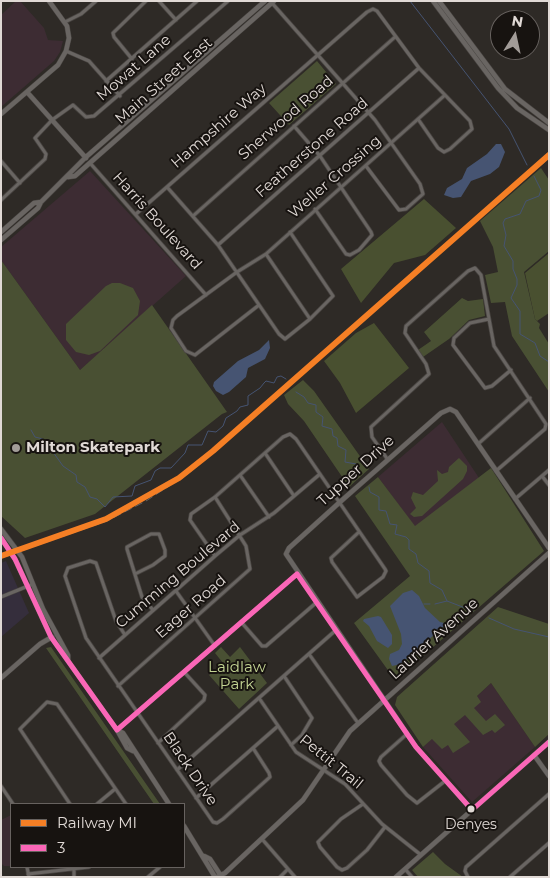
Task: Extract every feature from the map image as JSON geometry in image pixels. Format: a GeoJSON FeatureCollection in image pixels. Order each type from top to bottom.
{"type":"FeatureCollection","features":[{"type":"Feature","properties":{"kind":"street"},"geometry":{"type":"LineString","coordinates":[[1,114],[58,65],[66,52],[69,36],[65,22],[49,1]]}},
{"type":"Feature","properties":{"kind":"street"},"geometry":{"type":"LineString","coordinates":[[65,22],[81,14],[96,1]]}},
{"type":"Feature","properties":{"kind":"street"},"geometry":{"type":"LineString","coordinates":[[132,59],[112,33],[146,1]]}},
{"type":"Feature","properties":{"kind":"street"},"geometry":{"type":"LineString","coordinates":[[159,1],[176,20]]}},
{"type":"Feature","properties":{"kind":"street"},"geometry":{"type":"LineString","coordinates":[[106,81],[197,1]]}},
{"type":"Feature","properties":{"kind":"street","name":"Mowat Lane"},"geometry":{"type":"LineString","coordinates":[[52,120],[73,105],[90,118],[120,96],[228,1]]}},
{"type":"Feature","properties":{"kind":"street","name":"Main Street East"},"geometry":{"type":"LineString","coordinates":[[1,240],[38,208],[41,202],[86,158],[265,1]]}},
{"type":"Feature","properties":{"kind":"street"},"geometry":{"type":"LineString","coordinates":[[433,1],[498,88],[517,108],[549,130]]}},
{"type":"Feature","properties":{"kind":"street"},"geometry":{"type":"LineString","coordinates":[[438,1],[505,89],[549,123]]}},
{"type":"Feature","properties":{"kind":"street"},"geometry":{"type":"LineString","coordinates":[[272,2],[369,113],[392,143],[423,190],[423,194],[402,211],[396,208],[366,166]]}},
{"type":"Feature","properties":{"kind":"street","name":"Main Street East"},"geometry":{"type":"LineString","coordinates":[[68,177],[75,176],[272,2]]}},
{"type":"Feature","properties":{"kind":"street","name":"Hampshire Way"},"geometry":{"type":"LineString","coordinates":[[136,214],[367,12],[373,9],[377,11],[395,37]]}},
{"type":"Feature","properties":{"kind":"street"},"geometry":{"type":"LineString","coordinates":[[395,37],[419,68],[470,121],[472,129],[444,152],[438,148],[418,119]]}},
{"type":"Feature","properties":{"kind":"street","name":"Sherwood Road"},"geometry":{"type":"LineString","coordinates":[[193,216],[395,37]]}},
{"type":"Feature","properties":{"kind":"street"},"geometry":{"type":"LineString","coordinates":[[66,52],[87,59],[120,96]]}},
{"type":"Feature","properties":{"kind":"street","name":"Featherstone Road"},"geometry":{"type":"LineString","coordinates":[[218,245],[419,68]]}},
{"type":"Feature","properties":{"kind":"street"},"geometry":{"type":"LineString","coordinates":[[27,92],[90,163]]}},
{"type":"Feature","properties":{"kind":"street","name":"Weller Crossing"},"geometry":{"type":"LineString","coordinates":[[259,305],[218,335],[198,354],[191,355],[172,330],[172,320],[237,272],[266,254],[445,95]]}},
{"type":"Feature","properties":{"kind":"street"},"geometry":{"type":"LineString","coordinates":[[1,200],[46,158],[46,153],[35,138],[52,120]]}},
{"type":"Feature","properties":{"kind":"street"},"geometry":{"type":"LineString","coordinates":[[294,126],[320,156],[341,186],[372,232],[370,237],[359,250],[350,255],[345,253],[315,209]]}},
{"type":"Feature","properties":{"kind":"street"},"geometry":{"type":"LineString","coordinates":[[1,161],[20,183]]}},
{"type":"Feature","properties":{"kind":"street","name":"Harris Boulevard"},"geometry":{"type":"LineString","coordinates":[[90,163],[206,295]]}},
{"type":"Feature","properties":{"kind":"street"},"geometry":{"type":"LineString","coordinates":[[167,187],[218,245],[279,334],[285,339],[332,298],[332,294],[290,232]]}},
{"type":"Feature","properties":{"kind":"street","name":"Main Street East"},"geometry":{"type":"LineString","coordinates":[[1,232],[34,203],[41,202]]}},
{"type":"Feature","properties":{"kind":"street"},"geometry":{"type":"LineString","coordinates":[[266,254],[310,319]]}},
{"type":"Feature","properties":{"kind":"street"},"geometry":{"type":"LineString","coordinates":[[388,460],[372,437],[371,427],[430,374],[429,369],[405,333],[406,326],[472,268],[477,269],[481,275],[494,346],[546,421],[546,427],[496,471]]}},
{"type":"Feature","properties":{"kind":"street"},"geometry":{"type":"LineString","coordinates":[[488,319],[470,324],[454,338],[453,345],[485,388],[492,386],[511,370]]}},
{"type":"Feature","properties":{"kind":"street"},"geometry":{"type":"LineString","coordinates":[[478,444],[530,398]]}},
{"type":"Feature","properties":{"kind":"street","name":"Tupper Drive"},"geometry":{"type":"LineString","coordinates":[[472,810],[445,781],[407,734],[297,574],[286,557],[287,551],[447,409],[454,410],[549,548]]}},
{"type":"Feature","properties":{"kind":"street"},"geometry":{"type":"LineString","coordinates":[[214,556],[190,518],[191,514],[215,497],[290,434],[296,439],[340,502],[360,532],[386,571],[378,582],[357,597],[331,558],[360,532]]}},
{"type":"Feature","properties":{"kind":"street"},"geometry":{"type":"LineString","coordinates":[[266,453],[294,496]]}},
{"type":"Feature","properties":{"kind":"street"},"geometry":{"type":"LineString","coordinates":[[515,499],[549,470]]}},
{"type":"Feature","properties":{"kind":"street","name":"Cumming Boulevard"},"geometry":{"type":"LineString","coordinates":[[99,658],[214,556],[240,535],[269,517],[320,474]]}},
{"type":"Feature","properties":{"kind":"street"},"geometry":{"type":"LineString","coordinates":[[240,475],[269,517]]}},
{"type":"Feature","properties":{"kind":"street"},"geometry":{"type":"LineString","coordinates":[[542,476],[549,485]]}},
{"type":"Feature","properties":{"kind":"street"},"geometry":{"type":"LineString","coordinates":[[215,497],[240,535]]}},
{"type":"Feature","properties":{"kind":"street"},"geometry":{"type":"LineString","coordinates":[[1,529],[22,557],[56,635],[68,655],[68,660]]}},
{"type":"Feature","properties":{"kind":"street"},"geometry":{"type":"LineString","coordinates":[[135,574],[153,565],[164,556],[165,550],[158,534],[151,534],[128,546],[135,574],[142,597],[153,610]]}},
{"type":"Feature","properties":{"kind":"street","name":"Eager Road"},"geometry":{"type":"LineString","coordinates":[[118,686],[250,569],[246,546],[240,535]]}},
{"type":"Feature","properties":{"kind":"street"},"geometry":{"type":"LineString","coordinates":[[1,538],[15,559],[50,638],[63,657],[68,660],[117,730],[123,733],[132,752],[168,803]]}},
{"type":"Feature","properties":{"kind":"street","name":"Laurier Avenue"},"geometry":{"type":"LineString","coordinates":[[218,876],[225,873],[303,800],[350,731],[549,553]]}},
{"type":"Feature","properties":{"kind":"street","name":"Black Drive"},"geometry":{"type":"LineString","coordinates":[[125,635],[116,621],[96,563],[90,561],[68,568],[65,576],[86,638],[213,822],[223,819],[270,777],[253,748]]}},
{"type":"Feature","properties":{"kind":"street"},"geometry":{"type":"LineString","coordinates":[[117,730],[138,714],[297,574]]}},
{"type":"Feature","properties":{"kind":"street"},"geometry":{"type":"LineString","coordinates":[[1,597],[33,584]]}},
{"type":"Feature","properties":{"kind":"street"},"geometry":{"type":"LineString","coordinates":[[176,591],[215,646]]}},
{"type":"Feature","properties":{"kind":"street"},"geometry":{"type":"LineString","coordinates":[[242,623],[262,646],[266,646],[317,602]]}},
{"type":"Feature","properties":{"kind":"street"},"geometry":{"type":"LineString","coordinates":[[177,770],[336,630]]}},
{"type":"Feature","properties":{"kind":"street"},"geometry":{"type":"LineString","coordinates":[[1,678],[56,635]]}},
{"type":"Feature","properties":{"kind":"street"},"geometry":{"type":"LineString","coordinates":[[309,654],[358,724]]}},
{"type":"Feature","properties":{"kind":"street"},"geometry":{"type":"LineString","coordinates":[[158,742],[204,700],[204,695],[185,673]]}},
{"type":"Feature","properties":{"kind":"street"},"geometry":{"type":"LineString","coordinates":[[284,676],[312,718],[302,735],[291,745]]}},
{"type":"Feature","properties":{"kind":"street","name":"Pettit Trail"},"geometry":{"type":"LineString","coordinates":[[259,698],[300,755],[345,784],[385,827],[421,855]]}},
{"type":"Feature","properties":{"kind":"street"},"geometry":{"type":"LineString","coordinates":[[69,803],[20,729],[47,702],[57,704],[125,803]]}},
{"type":"Feature","properties":{"kind":"street"},"geometry":{"type":"LineString","coordinates":[[196,798],[278,726]]}},
{"type":"Feature","properties":{"kind":"street"},"geometry":{"type":"LineString","coordinates":[[407,734],[380,757],[381,766],[407,795],[417,803],[445,781]]}},
{"type":"Feature","properties":{"kind":"street"},"geometry":{"type":"LineString","coordinates":[[396,877],[549,742]]}},
{"type":"Feature","properties":{"kind":"street"},"geometry":{"type":"LineString","coordinates":[[534,755],[549,776]]}},
{"type":"Feature","properties":{"kind":"street"},"geometry":{"type":"LineString","coordinates":[[1,786],[12,803]]}},
{"type":"Feature","properties":{"kind":"street"},"geometry":{"type":"LineString","coordinates":[[98,803],[115,789]]}},
{"type":"Feature","properties":{"kind":"street"},"geometry":{"type":"LineString","coordinates":[[468,877],[465,871],[466,867],[549,794]]}},
{"type":"Feature","properties":{"kind":"street"},"geometry":{"type":"LineString","coordinates":[[364,804],[342,819],[318,842],[337,866],[342,870],[347,868],[367,850],[385,827]]}},
{"type":"Feature","properties":{"kind":"street"},"geometry":{"type":"LineString","coordinates":[[185,828],[204,856],[210,859],[218,876]]}},
{"type":"Feature","properties":{"kind":"street"},"geometry":{"type":"LineString","coordinates":[[262,838],[295,877]]}},
{"type":"Feature","properties":{"kind":"street"},"geometry":{"type":"LineString","coordinates":[[510,877],[549,843]]}},
{"type":"Feature","properties":{"kind":"street"},"geometry":{"type":"LineString","coordinates":[[28,876],[84,868]]}},
{"type":"Feature","properties":{"kind":"street"},"geometry":{"type":"LineString","coordinates":[[148,877],[159,868]]}},
{"type":"Feature","properties":{"kind":"street"},"geometry":{"type":"LineString","coordinates":[[280,877],[288,869]]}},
{"type":"Feature","properties":{"kind":"street"},"geometry":{"type":"LineString","coordinates":[[405,869],[412,877]]}},
{"type":"Feature","properties":{"kind":"street"},"geometry":{"type":"LineString","coordinates":[[74,870],[74,877]]}},
{"type":"Feature","properties":{"kind":"shaded area"},"geometry":{"type":"Polygon","coordinates":[[[16,1],[20,1],[44,28],[48,40],[63,41],[60,52],[54,61],[1,107],[1,15],[16,1]]]}},
{"type":"Feature","properties":{"kind":"shaded area"},"geometry":{"type":"Polygon","coordinates":[[[90,171],[186,276],[80,370],[1,260],[1,247],[90,171]]]}},
{"type":"Feature","properties":{"kind":"shaded area"},"geometry":{"type":"Polygon","coordinates":[[[442,422],[479,478],[415,527],[378,477],[442,422]]]}},
{"type":"Feature","properties":{"kind":"shaded area"},"geometry":{"type":"Polygon","coordinates":[[[6,561],[29,613],[1,637],[1,563],[6,561]]]}},
{"type":"Feature","properties":{"kind":"shaded area"},"geometry":{"type":"Polygon","coordinates":[[[491,683],[535,747],[472,802],[423,747],[491,683]]]}},
{"type":"Feature","properties":{"kind":"shaded area"},"geometry":{"type":"Polygon","coordinates":[[[10,816],[10,866],[4,866],[1,863],[1,820],[10,816]]]}},
{"type":"Feature","properties":{"kind":"green space"},"geometry":{"type":"Polygon","coordinates":[[[317,61],[336,84],[289,125],[269,103],[317,61]]]}},
{"type":"Feature","properties":{"kind":"green space"},"geometry":{"type":"Polygon","coordinates":[[[541,168],[549,180],[549,251],[524,272],[535,319],[540,324],[539,328],[549,344],[549,392],[512,336],[505,302],[491,303],[485,275],[498,272],[493,247],[480,221],[541,168]]]}},
{"type":"Feature","properties":{"kind":"green space"},"geometry":{"type":"Polygon","coordinates":[[[424,199],[456,228],[425,255],[394,263],[361,303],[341,269],[424,199]]]}},
{"type":"Feature","properties":{"kind":"green space"},"geometry":{"type":"Polygon","coordinates":[[[549,253],[549,313],[537,321],[525,273],[549,253]]]}},
{"type":"Feature","properties":{"kind":"green space"},"geometry":{"type":"Polygon","coordinates":[[[1,260],[80,370],[152,305],[227,412],[95,514],[25,538],[1,516],[1,260]]]}},
{"type":"Feature","properties":{"kind":"green space"},"geometry":{"type":"Polygon","coordinates":[[[112,283],[120,283],[133,288],[140,301],[138,315],[100,351],[89,355],[76,352],[66,340],[66,324],[106,286],[112,283]]]}},
{"type":"Feature","properties":{"kind":"green space"},"geometry":{"type":"Polygon","coordinates":[[[462,298],[468,301],[483,299],[485,316],[469,320],[449,339],[423,357],[418,350],[431,341],[424,332],[462,298]]]}},
{"type":"Feature","properties":{"kind":"green space"},"geometry":{"type":"Polygon","coordinates":[[[374,323],[409,368],[356,413],[340,383],[324,361],[356,333],[374,323]]]}},
{"type":"Feature","properties":{"kind":"green space"},"geometry":{"type":"Polygon","coordinates":[[[303,380],[314,391],[369,469],[349,487],[304,421],[288,404],[284,395],[303,380]]]}},
{"type":"Feature","properties":{"kind":"green space"},"geometry":{"type":"Polygon","coordinates":[[[459,458],[467,466],[463,479],[422,516],[414,517],[410,514],[416,508],[411,498],[413,492],[423,495],[438,481],[437,470],[442,474],[448,472],[449,467],[459,458]]]}},
{"type":"Feature","properties":{"kind":"green space"},"geometry":{"type":"Polygon","coordinates":[[[491,468],[544,551],[395,680],[354,623],[410,576],[355,496],[378,477],[415,526],[491,468]]]}},
{"type":"Feature","properties":{"kind":"green space"},"geometry":{"type":"Polygon","coordinates":[[[498,607],[549,624],[549,734],[535,747],[491,683],[477,696],[481,702],[474,708],[486,721],[495,714],[505,725],[495,733],[492,730],[483,735],[465,715],[454,724],[470,742],[453,753],[448,745],[442,749],[432,739],[423,747],[395,705],[397,697],[498,607]]]}},
{"type":"Feature","properties":{"kind":"green space"},"geometry":{"type":"Polygon","coordinates":[[[51,647],[159,803],[153,803],[46,648],[51,647]]]}},
{"type":"Feature","properties":{"kind":"green space","name":"Laidlaw Park"},"geometry":{"type":"Polygon","coordinates":[[[221,647],[230,657],[240,647],[267,683],[239,709],[209,675],[223,663],[215,653],[221,647]]]}},
{"type":"Feature","properties":{"kind":"green space"},"geometry":{"type":"Polygon","coordinates":[[[433,852],[445,864],[463,877],[418,877],[412,870],[433,852]]]}},
{"type":"Feature","properties":{"kind":"water"},"geometry":{"type":"Polygon","coordinates":[[[496,144],[501,144],[505,152],[499,167],[490,174],[471,181],[461,197],[453,198],[444,195],[447,188],[462,179],[467,168],[487,154],[496,144]]]}},
{"type":"Feature","properties":{"kind":"water"},"geometry":{"type":"Polygon","coordinates":[[[269,340],[270,348],[265,359],[248,368],[246,377],[229,392],[223,395],[216,391],[213,386],[214,382],[238,361],[259,350],[269,340]]]}},
{"type":"Feature","properties":{"kind":"water"},"geometry":{"type":"Polygon","coordinates":[[[412,590],[419,596],[425,608],[440,622],[444,623],[444,626],[401,664],[392,666],[389,659],[390,654],[399,650],[402,644],[401,634],[390,606],[403,593],[412,590]]]}},
{"type":"Feature","properties":{"kind":"water"},"geometry":{"type":"Polygon","coordinates":[[[381,617],[392,635],[392,644],[388,648],[377,641],[369,626],[363,621],[364,619],[381,617]]]}},
{"type":"Feature","properties":{"kind":"waterway"},"geometry":{"type":"LineString","coordinates":[[410,1],[509,129],[527,165]]}},
{"type":"Feature","properties":{"kind":"waterway"},"geometry":{"type":"LineString","coordinates":[[534,176],[541,190],[539,196],[526,201],[520,214],[505,219],[503,223],[506,235],[504,246],[513,261],[513,269],[517,279],[517,285],[511,298],[520,311],[520,334],[535,343],[540,356],[549,362]]}},
{"type":"Feature","properties":{"kind":"waterway"},"geometry":{"type":"LineString","coordinates":[[31,430],[35,437],[43,439],[45,442],[44,448],[53,452],[63,466],[76,475],[77,482],[85,487],[90,497],[97,499],[105,507],[113,497],[132,496],[135,486],[151,480],[155,471],[160,468],[171,468],[185,453],[188,445],[202,445],[208,431],[216,432],[223,426],[226,418],[240,407],[248,405],[248,396],[260,388],[266,381],[274,383],[277,377],[281,376],[286,379]]}},
{"type":"Feature","properties":{"kind":"waterway"},"geometry":{"type":"LineString","coordinates":[[296,392],[304,397],[308,403],[316,405],[316,412],[323,417],[322,426],[332,429],[333,436],[337,438],[338,446],[346,450],[345,462],[356,464],[358,474]]}},
{"type":"Feature","properties":{"kind":"waterway"},"geometry":{"type":"LineString","coordinates":[[369,487],[370,492],[379,497],[379,510],[386,511],[390,524],[397,525],[395,534],[406,537],[409,540],[409,549],[416,554],[418,563],[429,571],[430,583],[442,590],[447,601]]}},
{"type":"Feature","properties":{"kind":"waterway"},"geometry":{"type":"LineString","coordinates":[[435,604],[447,601],[473,611]]}},
{"type":"Feature","properties":{"kind":"waterway"},"geometry":{"type":"LineString","coordinates":[[424,604],[430,604]]}},
{"type":"Feature","properties":{"kind":"waterway"},"geometry":{"type":"LineString","coordinates":[[489,618],[514,629],[549,637]]}},
{"type":"Feature","properties":{"kind":"railway"},"geometry":{"type":"LineString","coordinates":[[1,558],[107,521],[146,501],[189,473],[549,158]]}},
{"type":"Feature","properties":{"kind":"rail line","name":"MI"},"geometry":{"type":"LineString","coordinates":[[1,556],[106,519],[179,478],[213,451],[549,155]]}},
{"type":"Feature","properties":{"kind":"transit line","name":"3"},"geometry":{"type":"LineString","coordinates":[[1,538],[15,559],[51,637],[117,730],[297,574],[416,747],[472,810],[549,742]]}},
{"type":"Feature","properties":{"kind":"place","name":"Milton Skatepark"},"geometry":{"type":"Point","coordinates":[16,448]}},
{"type":"Feature","properties":{"kind":"place","name":"Denyes"},"geometry":{"type":"Point","coordinates":[471,809]}}]}
